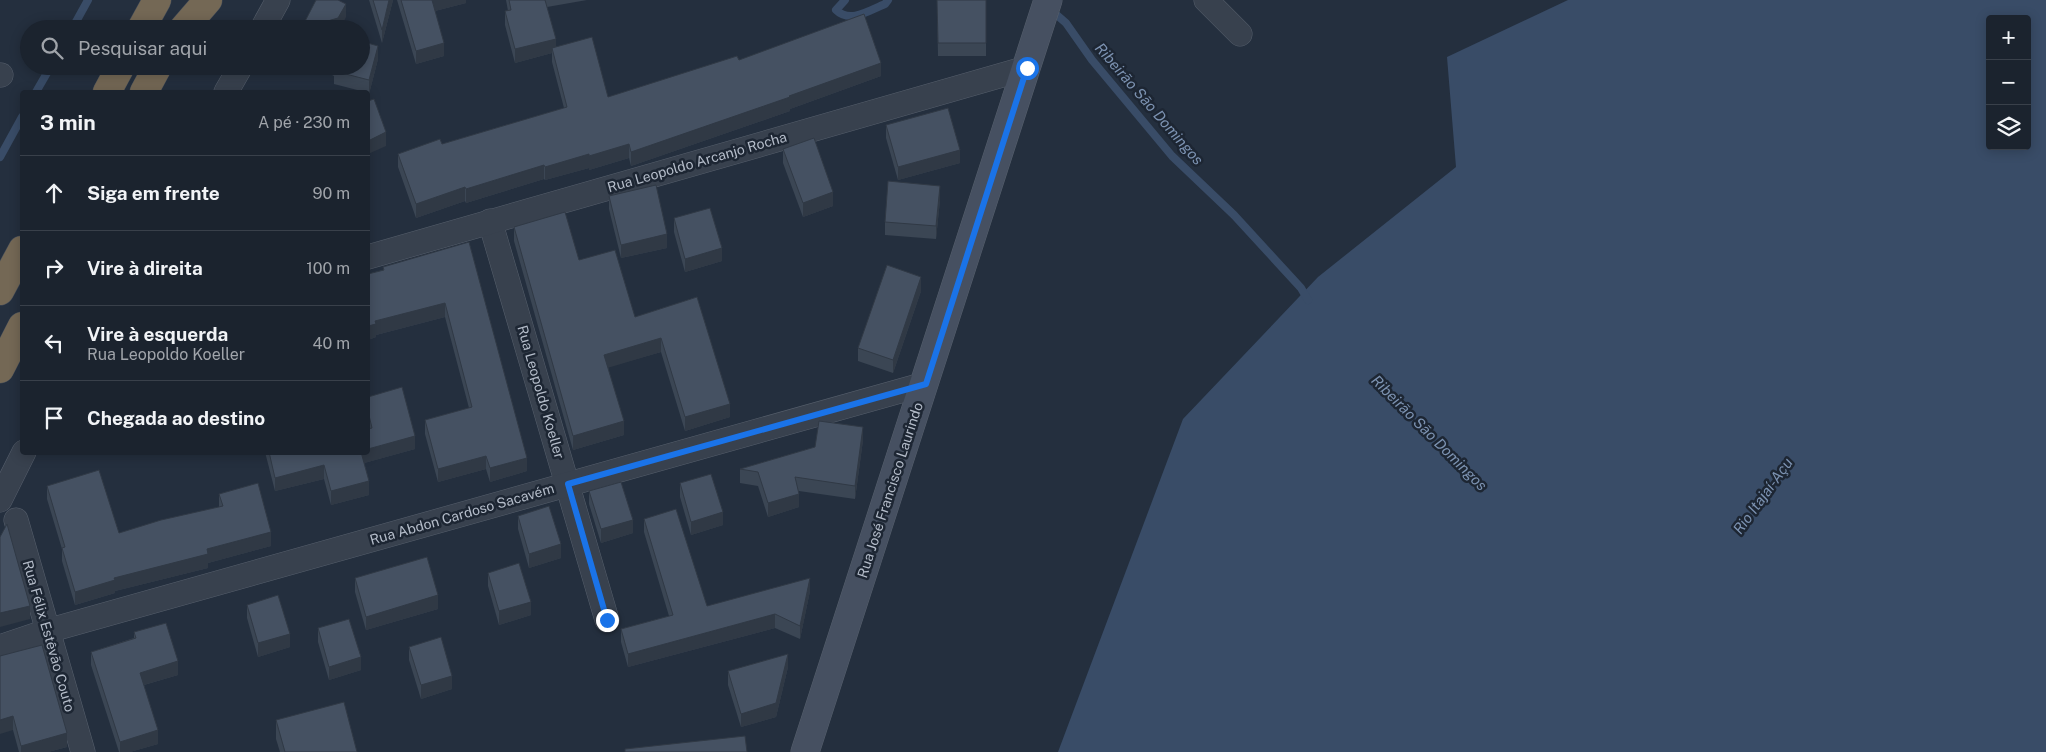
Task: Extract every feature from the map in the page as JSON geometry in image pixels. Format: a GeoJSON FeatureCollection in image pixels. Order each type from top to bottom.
{"type":"FeatureCollection","features":[{"type":"Feature","properties":{"kind":"highway"},"geometry":{"type":"LineString","coordinates":[[146,20],[157,0]]}},
{"type":"Feature","properties":{"kind":"highway"},"geometry":{"type":"LineString","coordinates":[[191,20],[208,0]]}},
{"type":"Feature","properties":{"kind":"highway"},"geometry":{"type":"LineString","coordinates":[[108,90],[116,75]]}},
{"type":"Feature","properties":{"kind":"highway"},"geometry":{"type":"LineString","coordinates":[[145,90],[153,75]]}},
{"type":"Feature","properties":{"kind":"highway"},"geometry":{"type":"LineString","coordinates":[[0,291],[20,254]]}},
{"type":"Feature","properties":{"kind":"highway"},"geometry":{"type":"LineString","coordinates":[[0,369],[20,330]]}},
{"type":"Feature","properties":{"kind":"main road","name":"Rua José Francisco Laurindo"},"geometry":{"type":"LineString","coordinates":[[805,752],[926,384],[1048,0]]}},
{"type":"Feature","properties":{"kind":"street"},"geometry":{"type":"LineString","coordinates":[[267,20],[278,0]]}},
{"type":"Feature","properties":{"kind":"street"},"geometry":{"type":"LineString","coordinates":[[1206,0],[1240,34]]}},
{"type":"Feature","properties":{"kind":"street","name":"Rua Leopoldo Arcanjo Rocha"},"geometry":{"type":"LineString","coordinates":[[370,256],[1027,68]]}},
{"type":"Feature","properties":{"kind":"street"},"geometry":{"type":"LineString","coordinates":[[227,90],[236,75]]}},
{"type":"Feature","properties":{"kind":"street","name":"Rua Leopoldo Koeller"},"geometry":{"type":"LineString","coordinates":[[490,221],[607,620]]}},
{"type":"Feature","properties":{"kind":"street","name":"Rua Abdon Cardoso Sacavém"},"geometry":{"type":"LineString","coordinates":[[0,647],[47,631],[926,384]]}},
{"type":"Feature","properties":{"kind":"street"},"geometry":{"type":"LineString","coordinates":[[0,500],[22,455]]}},
{"type":"Feature","properties":{"kind":"street","name":"Rua Félix Estêvão Couto"},"geometry":{"type":"LineString","coordinates":[[16,520],[83,752]]}},
{"type":"Feature","properties":{"kind":"water","name":"Rio Itajaí-Açu"},"geometry":{"type":"Polygon","coordinates":[[[1568,0],[2046,0],[2046,752],[1058,752],[1183,419],[1318,277],[1456,167],[1447,57],[1568,0]]]}},
{"type":"Feature","properties":{"kind":"building"},"geometry":{"type":"Polygon","coordinates":[[[316,0],[338,0],[346,4],[338,18],[331,20],[306,20],[316,0]]]}},
{"type":"Feature","properties":{"kind":"building"},"geometry":{"type":"Polygon","coordinates":[[[373,0],[389,0],[382,30],[373,0]]]}},
{"type":"Feature","properties":{"kind":"building"},"geometry":{"type":"Polygon","coordinates":[[[401,0],[432,0],[444,43],[416,51],[401,0]]]}},
{"type":"Feature","properties":{"kind":"building"},"geometry":{"type":"Polygon","coordinates":[[[509,0],[545,0],[556,39],[515,49],[505,11],[511,10],[509,0]]]}},
{"type":"Feature","properties":{"kind":"building"},"geometry":{"type":"Polygon","coordinates":[[[937,0],[986,0],[986,43],[938,43],[937,0]]]}},
{"type":"Feature","properties":{"kind":"building"},"geometry":{"type":"Polygon","coordinates":[[[864,14],[881,63],[790,97],[631,152],[629,144],[545,167],[544,165],[466,189],[465,187],[416,204],[398,154],[440,139],[442,144],[567,107],[552,48],[592,37],[608,97],[737,56],[739,60],[864,14]]]}},
{"type":"Feature","properties":{"kind":"building"},"geometry":{"type":"Polygon","coordinates":[[[370,44],[378,46],[369,80],[350,75],[370,75],[370,44]]]}},
{"type":"Feature","properties":{"kind":"building"},"geometry":{"type":"Polygon","coordinates":[[[374,99],[386,132],[370,140],[370,100],[374,99]]]}},
{"type":"Feature","properties":{"kind":"building"},"geometry":{"type":"Polygon","coordinates":[[[948,108],[960,150],[898,167],[886,125],[948,108]]]}},
{"type":"Feature","properties":{"kind":"building"},"geometry":{"type":"Polygon","coordinates":[[[814,138],[833,192],[803,203],[783,149],[814,138]]]}},
{"type":"Feature","properties":{"kind":"building"},"geometry":{"type":"Polygon","coordinates":[[[888,181],[940,186],[936,226],[885,222],[888,181]]]}},
{"type":"Feature","properties":{"kind":"building"},"geometry":{"type":"Polygon","coordinates":[[[656,185],[667,234],[621,245],[609,196],[656,185]]]}},
{"type":"Feature","properties":{"kind":"building"},"geometry":{"type":"Polygon","coordinates":[[[710,208],[722,248],[685,259],[674,218],[710,208]]]}},
{"type":"Feature","properties":{"kind":"building"},"geometry":{"type":"Polygon","coordinates":[[[565,212],[579,260],[615,250],[635,317],[697,297],[730,404],[685,417],[661,338],[604,355],[624,421],[573,436],[514,227],[565,212]]]}},
{"type":"Feature","properties":{"kind":"building"},"geometry":{"type":"Polygon","coordinates":[[[469,242],[527,458],[490,468],[486,456],[438,469],[425,420],[472,407],[445,303],[375,321],[376,324],[370,326],[370,274],[384,270],[383,267],[469,242]]]}},
{"type":"Feature","properties":{"kind":"building"},"geometry":{"type":"Polygon","coordinates":[[[887,265],[921,277],[893,360],[858,348],[887,265]]]}},
{"type":"Feature","properties":{"kind":"building"},"geometry":{"type":"Polygon","coordinates":[[[402,387],[415,436],[370,448],[370,428],[372,428],[370,396],[402,387]]]}},
{"type":"Feature","properties":{"kind":"building"},"geometry":{"type":"Polygon","coordinates":[[[819,421],[863,427],[855,486],[795,477],[799,494],[768,503],[758,472],[740,469],[815,447],[819,421]]]}},
{"type":"Feature","properties":{"kind":"building"},"geometry":{"type":"Polygon","coordinates":[[[270,455],[362,455],[369,481],[331,491],[324,465],[275,478],[270,455]]]}},
{"type":"Feature","properties":{"kind":"building"},"geometry":{"type":"Polygon","coordinates":[[[99,470],[119,533],[161,520],[223,506],[219,494],[258,483],[271,532],[207,549],[208,554],[114,578],[115,580],[75,592],[62,548],[65,547],[47,486],[99,470]]]}},
{"type":"Feature","properties":{"kind":"building"},"geometry":{"type":"Polygon","coordinates":[[[711,474],[723,512],[691,522],[680,483],[711,474]]]}},
{"type":"Feature","properties":{"kind":"building"},"geometry":{"type":"Polygon","coordinates":[[[621,482],[633,520],[601,529],[589,491],[621,482]]]}},
{"type":"Feature","properties":{"kind":"building"},"geometry":{"type":"Polygon","coordinates":[[[549,506],[561,544],[529,554],[518,516],[549,506]]]}},
{"type":"Feature","properties":{"kind":"building"},"geometry":{"type":"Polygon","coordinates":[[[676,509],[707,606],[810,578],[800,626],[775,614],[628,654],[621,629],[673,615],[644,519],[676,509]]]}},
{"type":"Feature","properties":{"kind":"building"},"geometry":{"type":"Polygon","coordinates":[[[7,524],[30,606],[0,613],[0,537],[7,524]]]}},
{"type":"Feature","properties":{"kind":"building"},"geometry":{"type":"Polygon","coordinates":[[[427,557],[438,595],[366,617],[355,578],[427,557]]]}},
{"type":"Feature","properties":{"kind":"building"},"geometry":{"type":"Polygon","coordinates":[[[519,563],[531,602],[499,611],[488,573],[519,563]]]}},
{"type":"Feature","properties":{"kind":"building"},"geometry":{"type":"Polygon","coordinates":[[[278,595],[290,634],[258,643],[247,605],[278,595]]]}},
{"type":"Feature","properties":{"kind":"building"},"geometry":{"type":"Polygon","coordinates":[[[349,619],[361,657],[329,667],[318,628],[349,619]]]}},
{"type":"Feature","properties":{"kind":"building"},"geometry":{"type":"Polygon","coordinates":[[[166,623],[178,661],[140,673],[158,730],[120,742],[91,652],[136,638],[134,632],[166,623]]]}},
{"type":"Feature","properties":{"kind":"building"},"geometry":{"type":"Polygon","coordinates":[[[441,637],[452,676],[421,685],[409,647],[441,637]]]}},
{"type":"Feature","properties":{"kind":"building"},"geometry":{"type":"Polygon","coordinates":[[[42,645],[67,733],[21,746],[13,716],[0,720],[0,656],[42,645]]]}},
{"type":"Feature","properties":{"kind":"building"},"geometry":{"type":"Polygon","coordinates":[[[788,654],[776,703],[741,714],[728,671],[788,654]]]}},
{"type":"Feature","properties":{"kind":"building"},"geometry":{"type":"Polygon","coordinates":[[[344,702],[357,752],[285,752],[276,720],[344,702]]]}},
{"type":"Feature","properties":{"kind":"building"},"geometry":{"type":"Polygon","coordinates":[[[745,736],[747,752],[625,752],[625,749],[745,736]]]}},
{"type":"Feature","properties":{"kind":"waterway","name":"Ribeirão São Domingos"},"geometry":{"type":"LineString","coordinates":[[77,20],[88,0]]}},
{"type":"Feature","properties":{"kind":"waterway","name":"Ribeirão São Domingos"},"geometry":{"type":"LineString","coordinates":[[845,0],[836,10],[847,16],[867,12],[885,4],[888,0]]}},
{"type":"Feature","properties":{"kind":"waterway","name":"Ribeirão São Domingos"},"geometry":{"type":"LineString","coordinates":[[1051,10],[1066,23],[1092,60],[1172,156],[1234,215],[1301,288],[1308,300]]}},
{"type":"Feature","properties":{"kind":"waterway","name":"Ribeirão São Domingos"},"geometry":{"type":"LineString","coordinates":[[37,90],[46,75]]}},
{"type":"Feature","properties":{"kind":"waterway","name":"Ribeirão São Domingos"},"geometry":{"type":"LineString","coordinates":[[0,157],[20,121]]}},
{"type":"Feature","properties":{"kind":"route"},"geometry":{"type":"LineString","coordinates":[[607,620],[568,484],[926,384],[1027,68]]}}]}
